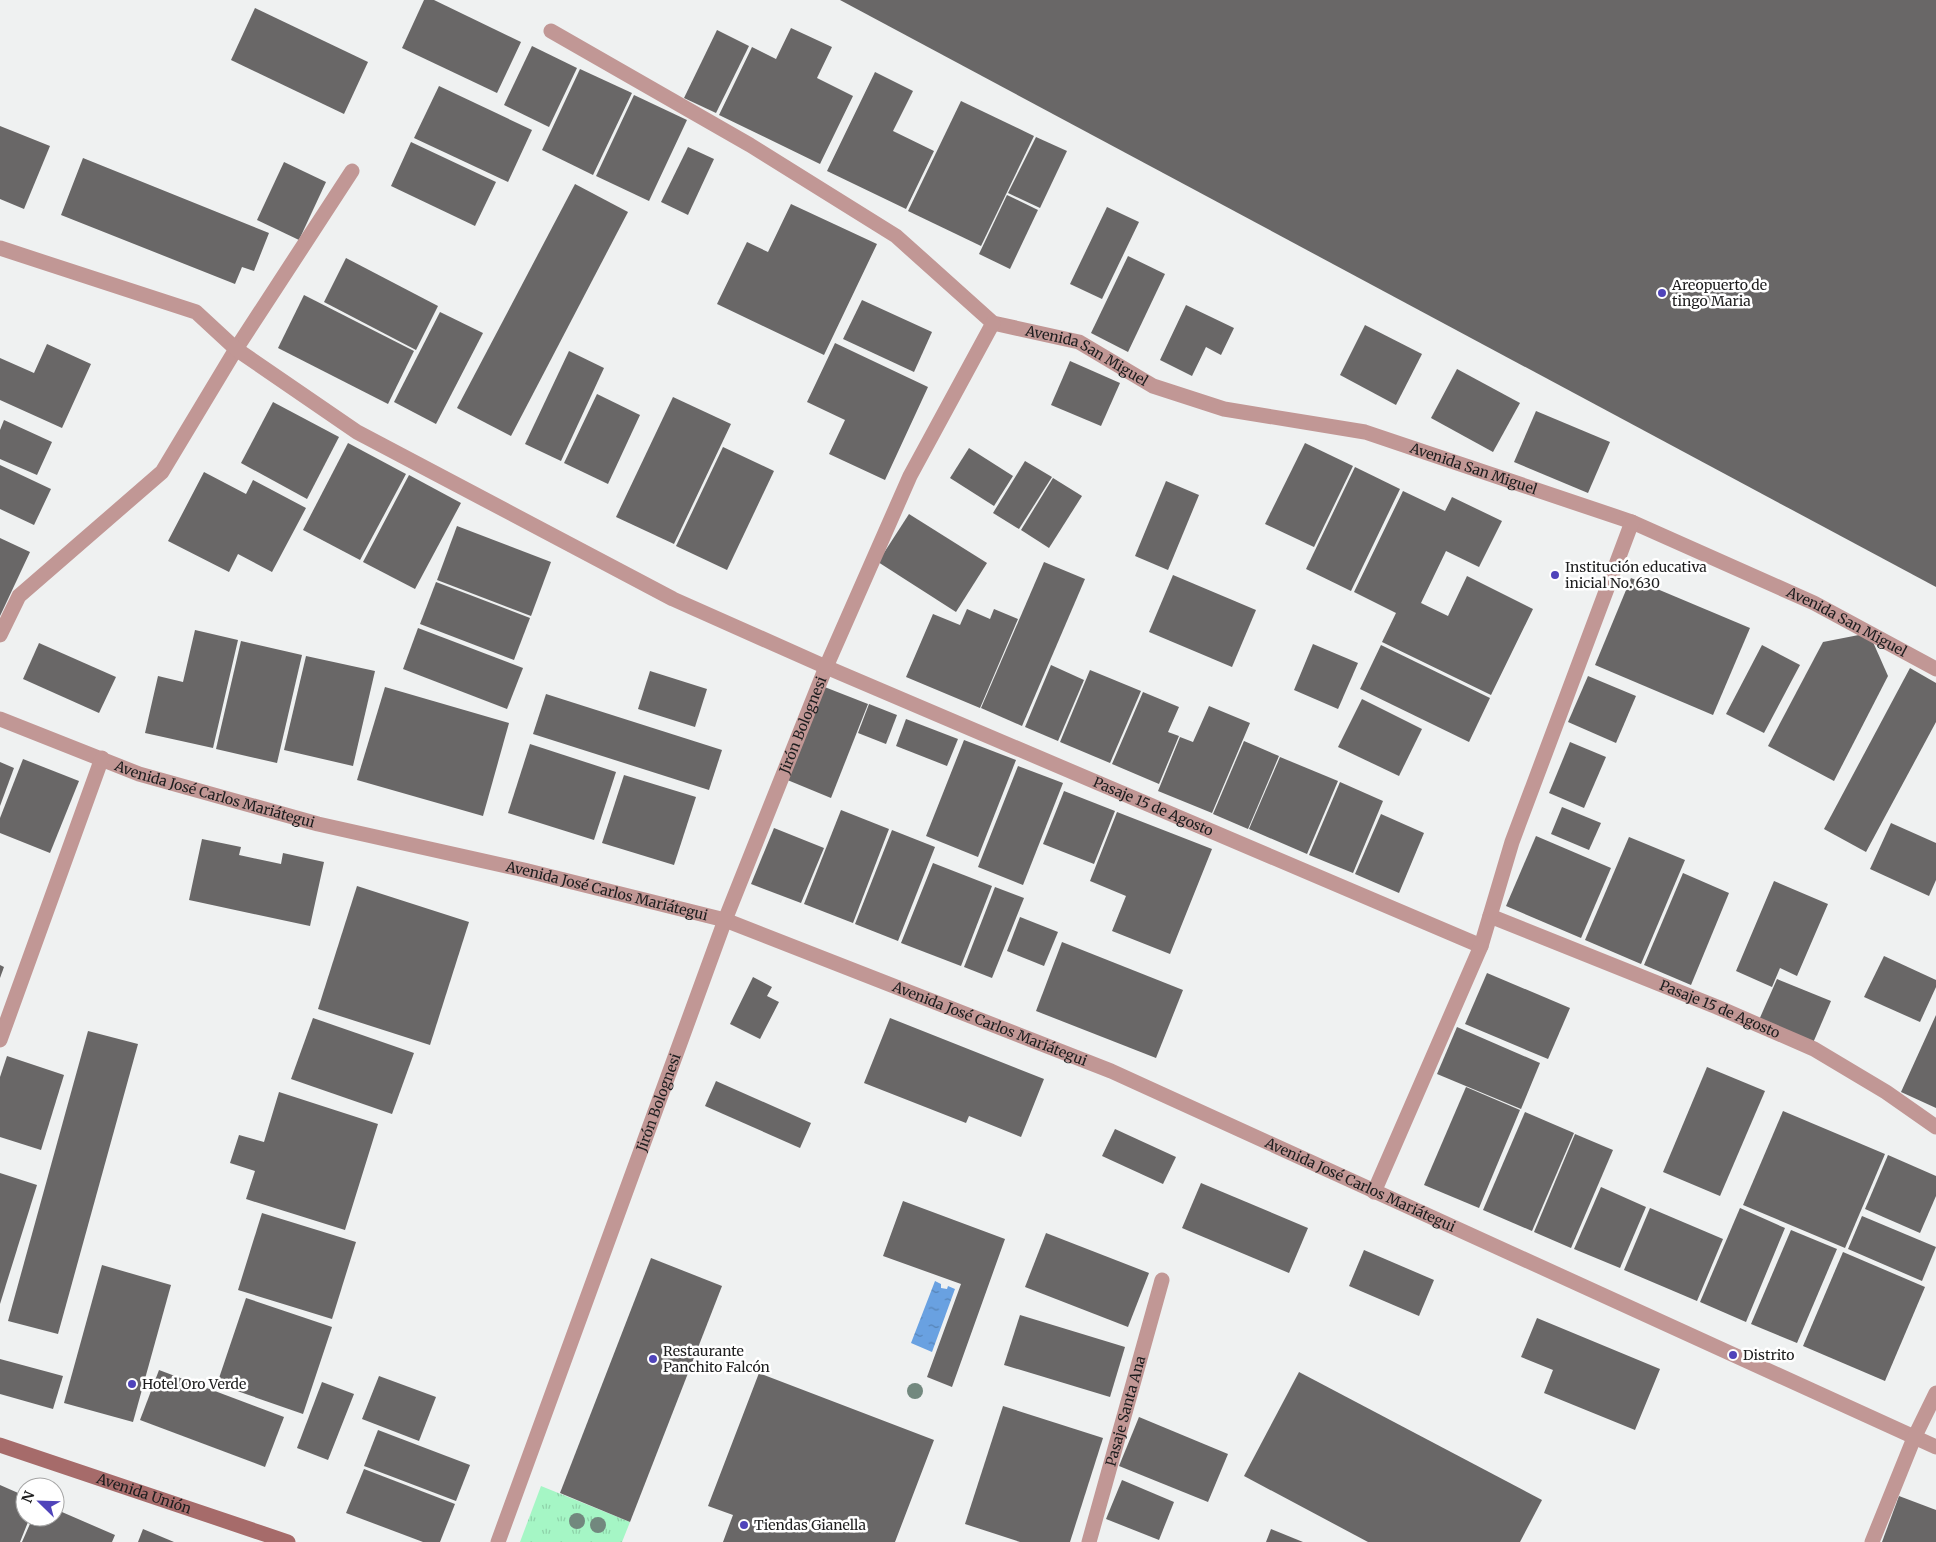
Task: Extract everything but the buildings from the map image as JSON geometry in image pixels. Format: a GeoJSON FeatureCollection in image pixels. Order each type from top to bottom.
{"type":"FeatureCollection","features":[{"type":"Feature","properties":{"kind":"main road","name":"Avenida Unión"},"geometry":{"type":"LineString","coordinates":[[0,1445],[288,1542]]}},
{"type":"Feature","properties":{"kind":"street"},"geometry":{"type":"LineString","coordinates":[[551,31],[750,145],[896,236],[993,323]]}},
{"type":"Feature","properties":{"kind":"street"},"geometry":{"type":"LineString","coordinates":[[0,634],[19,596],[162,472],[236,349],[352,171]]}},
{"type":"Feature","properties":{"kind":"street","name":"Pasaje 15 de Agosto"},"geometry":{"type":"LineString","coordinates":[[0,248],[196,312],[236,349],[357,432],[673,599],[826,667],[1481,946]]}},
{"type":"Feature","properties":{"kind":"street","name":"Avenida San Miguel"},"geometry":{"type":"LineString","coordinates":[[993,323],[1079,342],[1153,386],[1224,409],[1365,432],[1632,522],[1814,603],[1936,670]]}},
{"type":"Feature","properties":{"kind":"street","name":"Jirón Bolognesi"},"geometry":{"type":"LineString","coordinates":[[498,1542],[725,920],[826,667],[910,476],[993,323]]}},
{"type":"Feature","properties":{"kind":"street"},"geometry":{"type":"LineString","coordinates":[[1374,1192],[1481,946],[1512,842],[1632,522]]}},
{"type":"Feature","properties":{"kind":"street","name":"Avenida José Carlos Mariátegui"},"geometry":{"type":"LineString","coordinates":[[0,719],[139,774],[318,824],[524,870],[725,920],[1111,1071],[1936,1447]]}},
{"type":"Feature","properties":{"kind":"street"},"geometry":{"type":"LineString","coordinates":[[0,1040],[102,758]]}},
{"type":"Feature","properties":{"kind":"street","name":"Pasaje 15 de Agosto"},"geometry":{"type":"LineString","coordinates":[[1490,916],[1717,1007],[1814,1049],[1886,1092],[1936,1127]]}},
{"type":"Feature","properties":{"kind":"street","name":"Pasaje Santa Ana"},"geometry":{"type":"LineString","coordinates":[[1089,1542],[1162,1280]]}},
{"type":"Feature","properties":{"kind":"street"},"geometry":{"type":"LineString","coordinates":[[1872,1542],[1914,1438],[1936,1393]]}},
{"type":"Feature","properties":{"kind":"green space"},"geometry":{"type":"Polygon","coordinates":[[[541,1486],[630,1522],[622,1542],[520,1542],[541,1486]]]}},
{"type":"Feature","properties":{"kind":"water"},"geometry":{"type":"Polygon","coordinates":[[[935,1281],[941,1284],[941,1288],[947,1289],[948,1286],[955,1289],[932,1352],[911,1343],[935,1281]]]}},
{"type":"Feature","properties":{"kind":"place","name":"Areopuerto de tingo Maria"},"geometry":{"type":"Point","coordinates":[1662,293]}},
{"type":"Feature","properties":{"kind":"place","name":"Institución educativa inicial No. 630"},"geometry":{"type":"Point","coordinates":[1555,575]}},
{"type":"Feature","properties":{"kind":"place","name":"Distrito"},"geometry":{"type":"Point","coordinates":[1733,1355]}},
{"type":"Feature","properties":{"kind":"place","name":"Restaurante Panchito Falcón"},"geometry":{"type":"Point","coordinates":[653,1359]}},
{"type":"Feature","properties":{"kind":"place","name":"Hotel Oro Verde"},"geometry":{"type":"Point","coordinates":[132,1384]}},
{"type":"Feature","properties":{"kind":"place","name":"Tiendas Gianella"},"geometry":{"type":"Point","coordinates":[744,1525]}}]}
